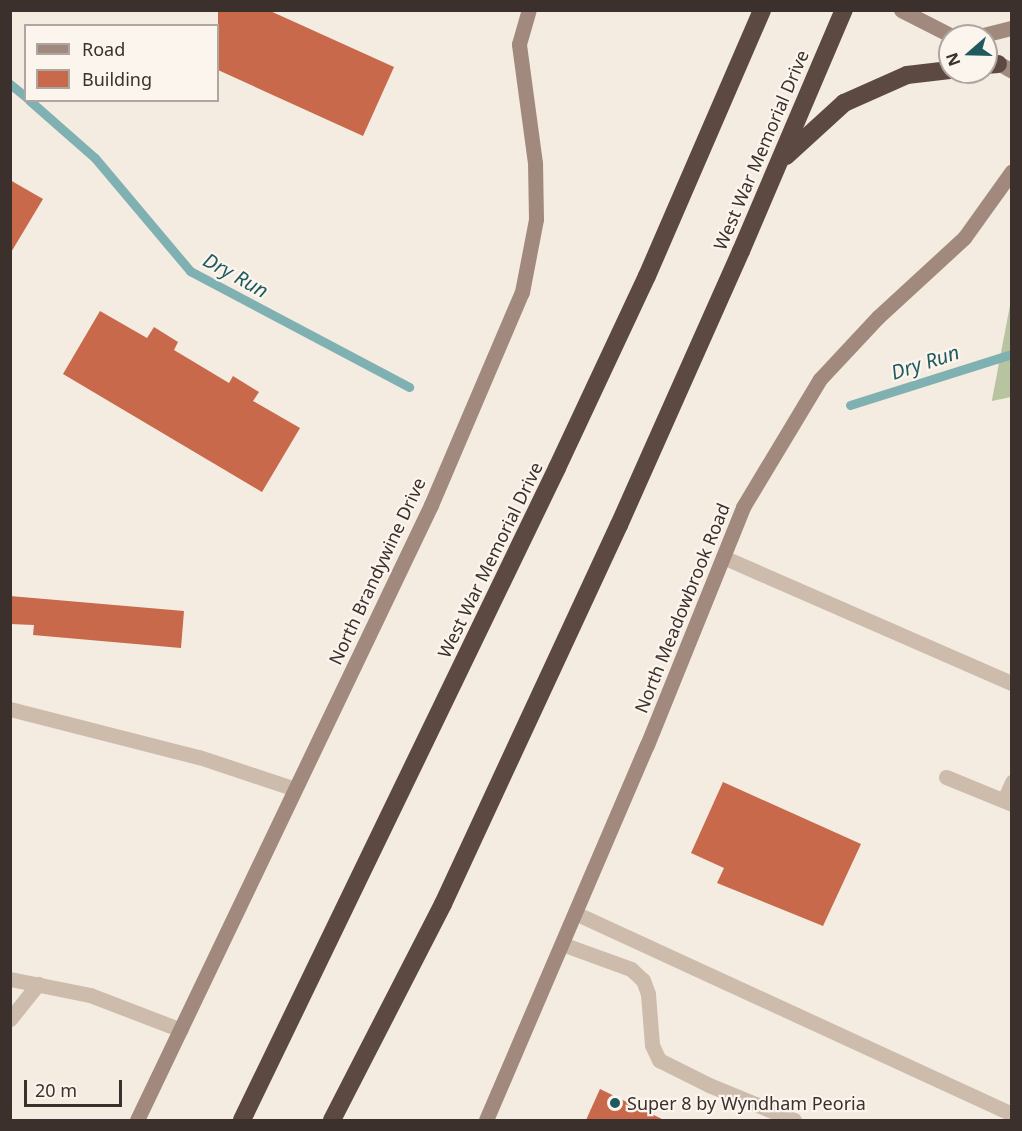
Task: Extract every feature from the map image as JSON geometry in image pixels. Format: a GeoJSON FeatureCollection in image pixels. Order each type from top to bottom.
{"type":"FeatureCollection","features":[{"type":"Feature","properties":{"kind":"highway","name":"West War Memorial Drive"},"geometry":{"type":"LineString","coordinates":[[242,1120],[350,901],[562,458],[647,276],[762,10]]}},
{"type":"Feature","properties":{"kind":"highway","name":"West War Memorial Drive"},"geometry":{"type":"LineString","coordinates":[[332,1120],[443,904],[619,525],[780,161],[844,10]]}},
{"type":"Feature","properties":{"kind":"highway"},"geometry":{"type":"LineString","coordinates":[[780,161],[844,103],[907,75],[938,71]]}},
{"type":"Feature","properties":{"kind":"street","name":"North Brandywine Drive"},"geometry":{"type":"LineString","coordinates":[[137,1120],[431,505],[522,292],[536,219],[535,163],[519,44],[529,10]]}},
{"type":"Feature","properties":{"kind":"street"},"geometry":{"type":"LineString","coordinates":[[901,10],[938,29]]}},
{"type":"Feature","properties":{"kind":"street","name":"North Meadowbrook Road"},"geometry":{"type":"LineString","coordinates":[[486,1120],[647,746],[743,507],[820,379],[878,317],[964,238],[1011,171]]}},
{"type":"Feature","properties":{"kind":"lane"},"geometry":{"type":"LineString","coordinates":[[723,557],[1011,682]]}},
{"type":"Feature","properties":{"kind":"lane"},"geometry":{"type":"LineString","coordinates":[[10,709],[199,757],[295,789]]}},
{"type":"Feature","properties":{"kind":"lane"},"geometry":{"type":"LineString","coordinates":[[946,777],[1008,802],[1011,782]]}},
{"type":"Feature","properties":{"kind":"lane"},"geometry":{"type":"LineString","coordinates":[[575,913],[1011,1114]]}},
{"type":"Feature","properties":{"kind":"lane"},"geometry":{"type":"LineString","coordinates":[[562,944],[631,969],[643,980],[648,994],[652,1045],[659,1060],[709,1085],[794,1120]]}},
{"type":"Feature","properties":{"kind":"lane"},"geometry":{"type":"LineString","coordinates":[[10,979],[90,995],[181,1030]]}},
{"type":"Feature","properties":{"kind":"lane"},"geometry":{"type":"LineString","coordinates":[[10,1019],[38,984]]}},
{"type":"Feature","properties":{"kind":"green space"},"geometry":{"type":"Polygon","coordinates":[[[1011,300],[1011,397],[992,401],[992,400],[1011,300]]]}},
{"type":"Feature","properties":{"kind":"building"},"geometry":{"type":"Polygon","coordinates":[[[218,10],[268,10],[394,67],[363,136],[219,70],[218,10]]]}},
{"type":"Feature","properties":{"kind":"building"},"geometry":{"type":"Polygon","coordinates":[[[10,180],[43,199],[10,254],[10,180]]]}},
{"type":"Feature","properties":{"kind":"building"},"geometry":{"type":"Polygon","coordinates":[[[100,311],[147,338],[154,327],[178,342],[174,350],[229,383],[233,376],[259,392],[253,401],[300,428],[262,492],[63,374],[100,311]]]}},
{"type":"Feature","properties":{"kind":"building"},"geometry":{"type":"Polygon","coordinates":[[[10,596],[184,611],[181,648],[33,635],[34,625],[10,624],[10,596]]]}},
{"type":"Feature","properties":{"kind":"building"},"geometry":{"type":"Polygon","coordinates":[[[723,782],[861,844],[823,926],[717,883],[724,868],[691,853],[723,782]]]}},
{"type":"Feature","properties":{"kind":"building","name":"Super 8 by Wyndham Peoria"},"geometry":{"type":"Polygon","coordinates":[[[600,1089],[664,1120],[586,1120],[600,1089]]]}},
{"type":"Feature","properties":{"kind":"waterway","name":"Dry Run"},"geometry":{"type":"LineString","coordinates":[[10,84],[24,95]]}},
{"type":"Feature","properties":{"kind":"waterway","name":"Dry Run"},"geometry":{"type":"LineString","coordinates":[[31,102],[95,158],[190,271],[409,387]]}},
{"type":"Feature","properties":{"kind":"waterway","name":"Dry Run"},"geometry":{"type":"LineString","coordinates":[[850,405],[1012,354]]}},
{"type":"Feature","properties":{"kind":"place","name":"Super 8 by Wyndham Peoria"},"geometry":{"type":"Point","coordinates":[615,1103]}}]}
